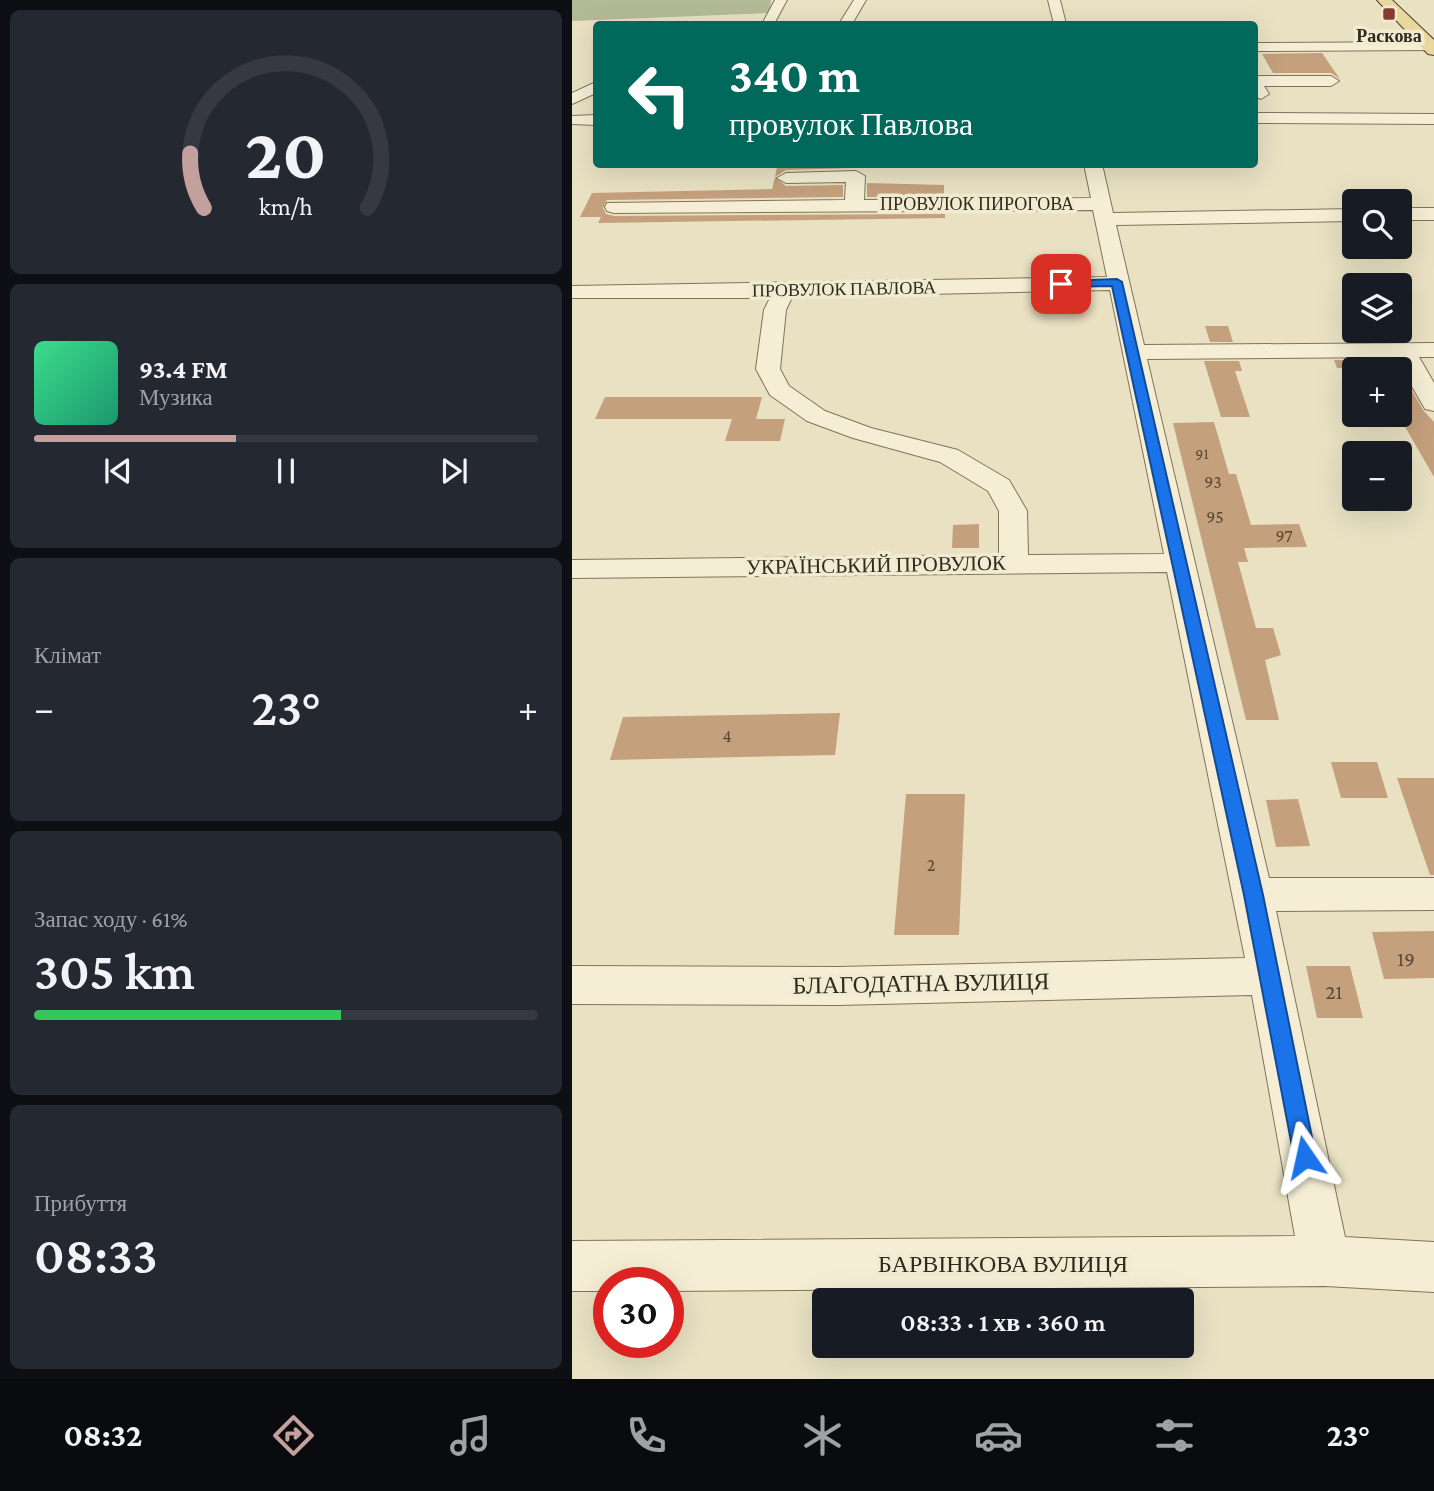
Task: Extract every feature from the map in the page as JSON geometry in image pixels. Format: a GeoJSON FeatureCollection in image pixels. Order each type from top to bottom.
{"type":"FeatureCollection","features":[{"type":"Feature","properties":{"kind":"main road"},"geometry":{"type":"LineString","coordinates":[[1385,0],[1432,47]]}},
{"type":"Feature","properties":{"kind":"street"},"geometry":{"type":"LineString","coordinates":[[771,21],[781,0]]}},
{"type":"Feature","properties":{"kind":"street"},"geometry":{"type":"LineString","coordinates":[[848,21],[856,11],[860,0]]}},
{"type":"Feature","properties":{"kind":"street"},"geometry":{"type":"LineString","coordinates":[[1054,0],[1059,21]]}},
{"type":"Feature","properties":{"kind":"street"},"geometry":{"type":"LineString","coordinates":[[1258,47],[1432,47]]}},
{"type":"Feature","properties":{"kind":"street"},"geometry":{"type":"LineString","coordinates":[[1258,81],[1331,81]]}},
{"type":"Feature","properties":{"kind":"street"},"geometry":{"type":"LineString","coordinates":[[1258,88],[1261,94]]}},
{"type":"Feature","properties":{"kind":"street"},"geometry":{"type":"LineString","coordinates":[[572,99],[593,89]]}},
{"type":"Feature","properties":{"kind":"street"},"geometry":{"type":"LineString","coordinates":[[1258,118],[1434,119]]}},
{"type":"Feature","properties":{"kind":"street"},"geometry":{"type":"LineString","coordinates":[[573,120],[593,120]]}},
{"type":"Feature","properties":{"kind":"street"},"geometry":{"type":"LineString","coordinates":[[1094,168],[1253,895],[1325,1261]]}},
{"type":"Feature","properties":{"kind":"street","name":"ПРОВУЛОК ПИРОГОВА"},"geometry":{"type":"LineString","coordinates":[[786,178],[856,176],[854,204]]}},
{"type":"Feature","properties":{"kind":"street","name":"ПРОВУЛОК ПИРОГОВА"},"geometry":{"type":"LineString","coordinates":[[614,207],[854,204],[1342,215]]}},
{"type":"Feature","properties":{"kind":"street"},"geometry":{"type":"LineString","coordinates":[[1412,214],[1434,214]]}},
{"type":"Feature","properties":{"kind":"street","name":"ПРОВУЛОК ПАВЛОВА"},"geometry":{"type":"LineString","coordinates":[[572,292],[784,291],[1117,282]]}},
{"type":"Feature","properties":{"kind":"street"},"geometry":{"type":"LineString","coordinates":[[784,291],[775,310],[768,369],[779,390],[816,416],[862,433],[949,456],[999,486],[1013,511],[1014,563]]}},
{"type":"Feature","properties":{"kind":"street"},"geometry":{"type":"LineString","coordinates":[[1132,352],[1434,350]]}},
{"type":"Feature","properties":{"kind":"street"},"geometry":{"type":"LineString","coordinates":[[1403,351],[1434,404]]}},
{"type":"Feature","properties":{"kind":"street","name":"УКРАЇНСЬКИЙ ПРОВУЛОК"},"geometry":{"type":"LineString","coordinates":[[572,569],[1179,563]]}},
{"type":"Feature","properties":{"kind":"street"},"geometry":{"type":"LineString","coordinates":[[1253,895],[1434,894]]}},
{"type":"Feature","properties":{"kind":"street","name":"БЛАГОДАТНА ВУЛИЦЯ"},"geometry":{"type":"LineString","coordinates":[[572,985],[837,986],[1269,976]]}},
{"type":"Feature","properties":{"kind":"street","name":"БАРВІНКОВА ВУЛИЦЯ"},"geometry":{"type":"LineString","coordinates":[[572,1266],[1325,1261],[1434,1267]]}},
{"type":"Feature","properties":{"kind":"green space"},"geometry":{"type":"Polygon","coordinates":[[[572,0],[771,0],[770,13],[572,21],[572,0]]]}},
{"type":"Feature","properties":{"kind":"building"},"geometry":{"type":"Polygon","coordinates":[[[1322,53],[1340,79],[1331,73],[1273,73],[1262,54],[1322,53]]]}},
{"type":"Feature","properties":{"kind":"building"},"geometry":{"type":"Polygon","coordinates":[[[777,168],[854,168],[786,170],[775,177],[777,168]]]}},
{"type":"Feature","properties":{"kind":"building"},"geometry":{"type":"Polygon","coordinates":[[[775,177],[786,186],[843,185],[843,197],[607,200],[603,208],[606,214],[614,216],[945,214],[945,218],[598,223],[601,217],[580,217],[592,193],[772,189],[775,177]]]}},
{"type":"Feature","properties":{"kind":"building"},"geometry":{"type":"Polygon","coordinates":[[[867,183],[944,185],[944,197],[867,197],[867,183]]]}},
{"type":"Feature","properties":{"kind":"building"},"geometry":{"type":"Polygon","coordinates":[[[1205,326],[1228,326],[1233,342],[1210,342],[1205,326]]]}},
{"type":"Feature","properties":{"kind":"building"},"geometry":{"type":"Polygon","coordinates":[[[1334,360],[1342,360],[1342,368],[1337,368],[1334,360]]]}},
{"type":"Feature","properties":{"kind":"building"},"geometry":{"type":"Polygon","coordinates":[[[1204,361],[1239,361],[1242,371],[1235,371],[1250,417],[1221,417],[1204,361]]]}},
{"type":"Feature","properties":{"kind":"building"},"geometry":{"type":"Polygon","coordinates":[[[1412,391],[1434,422],[1434,477],[1405,427],[1412,427],[1412,391]]]}},
{"type":"Feature","properties":{"kind":"building"},"geometry":{"type":"Polygon","coordinates":[[[605,397],[762,397],[756,419],[785,419],[780,441],[725,441],[732,419],[595,419],[605,397]]]}},
{"type":"Feature","properties":{"kind":"building"},"geometry":{"type":"Polygon","coordinates":[[[1214,422],[1229,474],[1236,474],[1251,525],[1299,524],[1307,547],[1244,548],[1248,562],[1238,562],[1256,628],[1273,628],[1281,655],[1265,660],[1279,720],[1246,720],[1173,423],[1214,422]]]}},
{"type":"Feature","properties":{"kind":"building"},"geometry":{"type":"Polygon","coordinates":[[[979,524],[979,548],[952,548],[953,525],[979,524]]]}},
{"type":"Feature","properties":{"kind":"building"},"geometry":{"type":"Polygon","coordinates":[[[840,713],[835,755],[610,760],[623,717],[840,713]]]}},
{"type":"Feature","properties":{"kind":"building"},"geometry":{"type":"Polygon","coordinates":[[[1331,762],[1377,762],[1388,798],[1341,798],[1331,762]]]}},
{"type":"Feature","properties":{"kind":"building"},"geometry":{"type":"Polygon","coordinates":[[[1397,778],[1434,778],[1434,875],[1430,875],[1397,778]]]}},
{"type":"Feature","properties":{"kind":"building"},"geometry":{"type":"Polygon","coordinates":[[[906,794],[965,794],[959,935],[894,935],[906,794]]]}},
{"type":"Feature","properties":{"kind":"building"},"geometry":{"type":"Polygon","coordinates":[[[1298,799],[1310,846],[1276,847],[1266,800],[1298,799]]]}},
{"type":"Feature","properties":{"kind":"building"},"geometry":{"type":"Polygon","coordinates":[[[1434,931],[1434,978],[1384,979],[1372,932],[1434,931]]]}},
{"type":"Feature","properties":{"kind":"building"},"geometry":{"type":"Polygon","coordinates":[[[1306,966],[1350,966],[1363,1018],[1317,1018],[1306,966]]]}},
{"type":"Feature","properties":{"kind":"place","name":"Раскова"},"geometry":{"type":"Point","coordinates":[1389,14]}},
{"type":"Feature","properties":{"kind":"route"},"geometry":{"type":"LineString","coordinates":[[1061,284],[1117,282],[1253,895],[1305,1157]]}}]}
